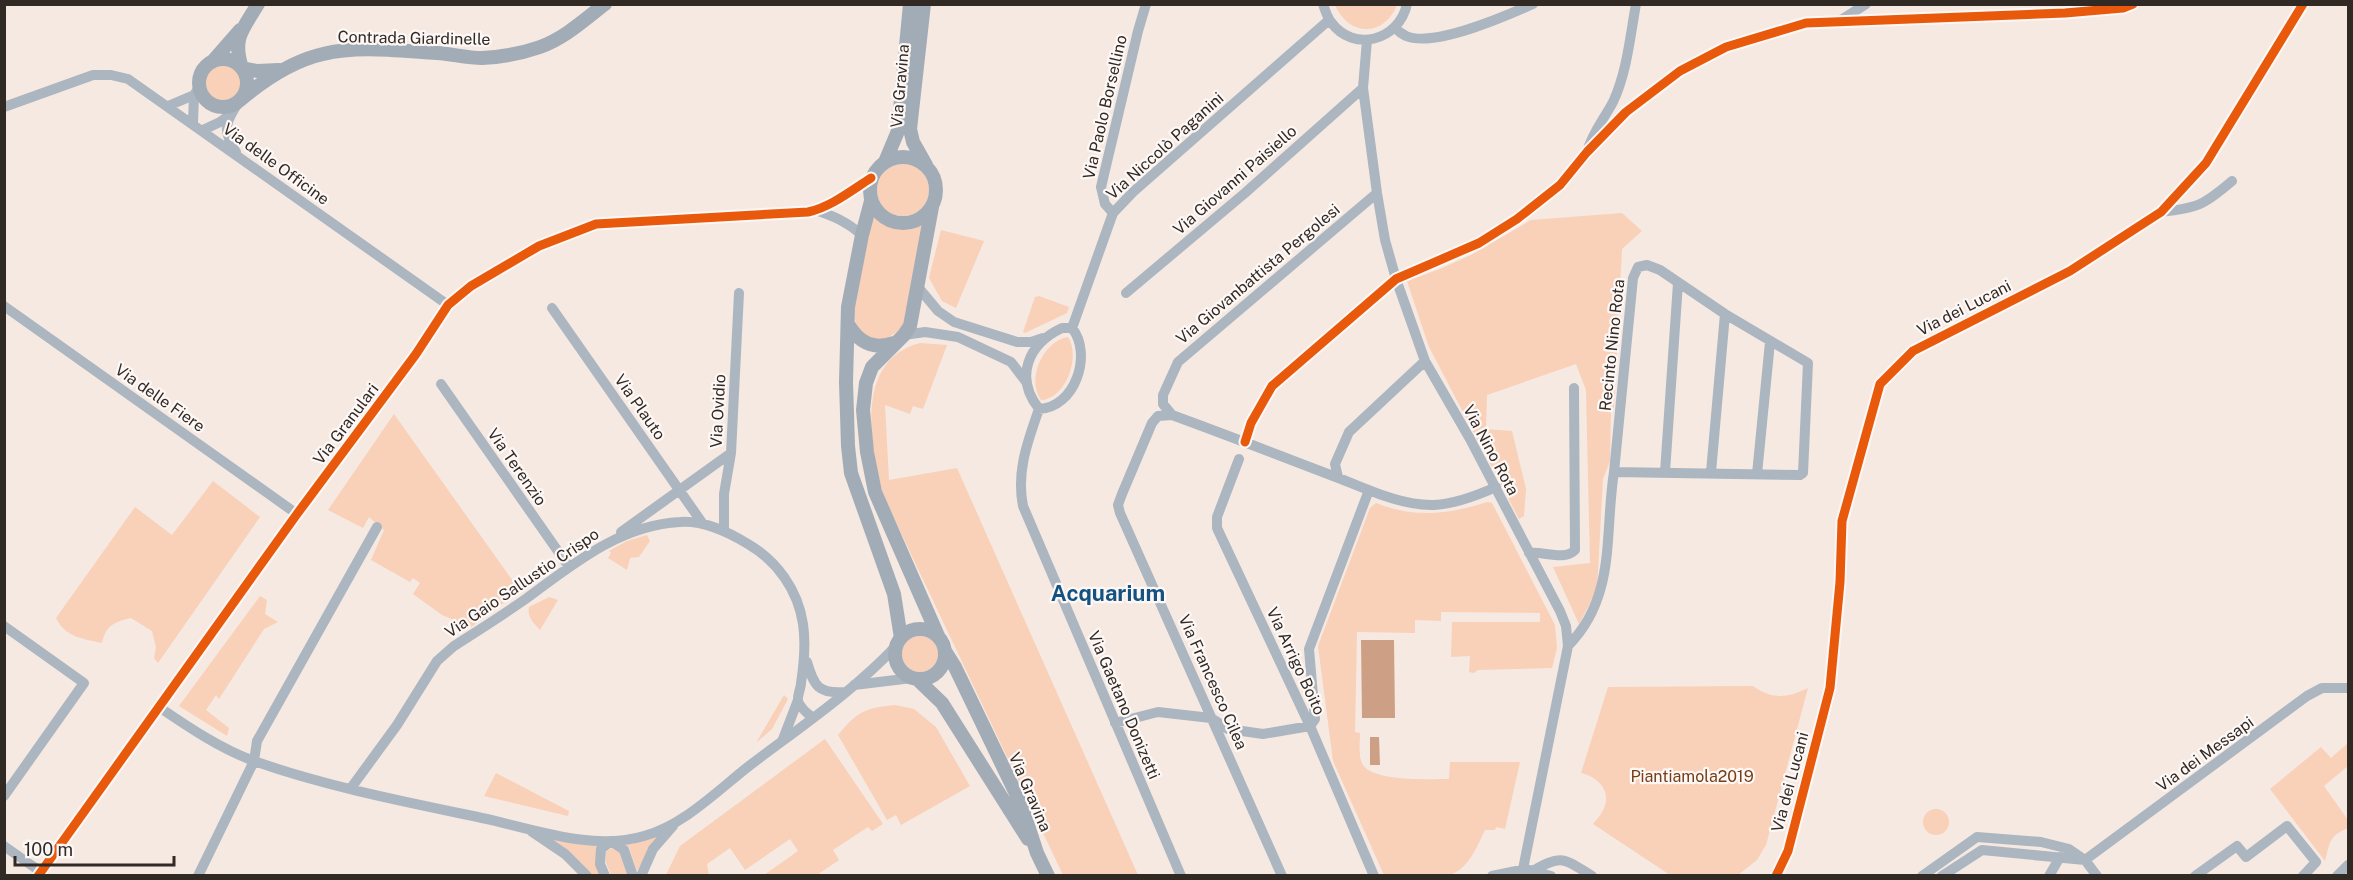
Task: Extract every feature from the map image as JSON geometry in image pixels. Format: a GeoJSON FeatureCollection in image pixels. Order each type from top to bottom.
{"type":"FeatureCollection","features":[{"type":"Feature","properties":{"kind":"main road"},"geometry":{"type":"LineString","coordinates":[[240,100],[244,95],[247,81],[236,51],[237,41],[258,4]]}},
{"type":"Feature","properties":{"kind":"main road","name":"Contrada Giardinelle"},"geometry":{"type":"LineString","coordinates":[[284,69],[322,54],[347,51],[438,53],[481,58],[510,54],[539,47],[565,35],[605,4]]}},
{"type":"Feature","properties":{"kind":"main road","name":"Via Gravina"},"geometry":{"type":"LineString","coordinates":[[885,162],[898,131],[910,4]]}},
{"type":"Feature","properties":{"kind":"main road","name":"Via Gravina"},"geometry":{"type":"LineString","coordinates":[[924,4],[910,129],[913,142],[927,166]]}},
{"type":"Feature","properties":{"kind":"main road"},"geometry":{"type":"LineString","coordinates":[[246,24],[202,72],[197,90],[212,104],[226,107],[240,100],[259,84],[284,69]]}},
{"type":"Feature","properties":{"kind":"main road"},"geometry":{"type":"LineString","coordinates":[[212,62],[228,59],[242,68],[257,71],[284,69]]}},
{"type":"Feature","properties":{"kind":"main road"},"geometry":{"type":"LineString","coordinates":[[871,201],[884,218],[905,224],[925,215],[932,207],[936,190],[935,182],[927,166],[906,156],[895,157],[876,168],[869,185],[871,201],[862,235],[849,307],[846,382],[851,473],[894,594],[899,642],[895,654],[897,664],[902,671],[915,679],[925,679],[939,671],[945,658],[942,644],[925,630],[917,629],[909,632],[899,642]]}},
{"type":"Feature","properties":{"kind":"main road","name":"Via Gravina"},"geometry":{"type":"LineString","coordinates":[[932,207],[910,326],[872,367],[866,382],[863,410],[867,452],[874,492],[942,644],[1021,804],[1037,853]]}},
{"type":"Feature","properties":{"kind":"main road"},"geometry":{"type":"LineString","coordinates":[[848,324],[860,340],[871,346],[884,347],[900,339]]}},
{"type":"Feature","properties":{"kind":"main road","name":"Via Gravina"},"geometry":{"type":"LineString","coordinates":[[915,679],[942,703],[1037,853]]}},
{"type":"Feature","properties":{"kind":"main road"},"geometry":{"type":"LineString","coordinates":[[1037,853],[1048,876]]}},
{"type":"Feature","properties":{"kind":"street","name":"Via Paolo Borsellino"},"geometry":{"type":"LineString","coordinates":[[1113,213],[1105,204],[1101,187],[1146,4]]}},
{"type":"Feature","properties":{"kind":"street"},"geometry":{"type":"LineString","coordinates":[[1323,4],[1329,20],[1339,31],[1352,38],[1367,40],[1377,39],[1395,28],[1401,21],[1407,4]]}},
{"type":"Feature","properties":{"kind":"street"},"geometry":{"type":"LineString","coordinates":[[1395,28],[1414,38],[1457,34],[1533,4]]}},
{"type":"Feature","properties":{"kind":"street"},"geometry":{"type":"LineString","coordinates":[[1587,152],[1590,138],[1613,101],[1626,62],[1636,4]]}},
{"type":"Feature","properties":{"kind":"street"},"geometry":{"type":"LineString","coordinates":[[1838,22],[1866,4]]}},
{"type":"Feature","properties":{"kind":"street"},"geometry":{"type":"LineString","coordinates":[[2053,4],[2065,13]]}},
{"type":"Feature","properties":{"kind":"street"},"geometry":{"type":"LineString","coordinates":[[1245,442],[1251,423],[1272,386],[1396,279],[1479,243],[1517,219],[1560,185],[1587,152],[1626,112],[1680,71],[1717,52],[1806,23],[2065,13],[2123,8],[2133,4]]}},
{"type":"Feature","properties":{"kind":"street","name":"Via dei Lucani"},"geometry":{"type":"LineString","coordinates":[[1776,876],[1788,851],[1830,688],[1840,582],[1842,521],[1880,384],[1913,351],[2070,271],[2161,212],[2206,163],[2303,4]]}},
{"type":"Feature","properties":{"kind":"street","name":"Via Niccolò Paganini"},"geometry":{"type":"LineString","coordinates":[[1072,328],[1113,213],[1133,192],[1329,20]]}},
{"type":"Feature","properties":{"kind":"street","name":"Via Nino Rota"},"geometry":{"type":"LineString","coordinates":[[1367,40],[1363,88],[1385,240],[1396,279],[1425,360],[1496,487],[1566,626],[1568,646],[1525,873]]}},
{"type":"Feature","properties":{"kind":"street","name":"Via delle Officine"},"geometry":{"type":"LineString","coordinates":[[4,107],[93,75],[111,75],[128,79],[448,305]]}},
{"type":"Feature","properties":{"kind":"street","name":"Via Giovanni Paisiello"},"geometry":{"type":"LineString","coordinates":[[1126,293],[1245,193],[1363,88]]}},
{"type":"Feature","properties":{"kind":"street"},"geometry":{"type":"LineString","coordinates":[[168,106],[197,90],[198,127],[220,122],[231,114]]}},
{"type":"Feature","properties":{"kind":"street"},"geometry":{"type":"LineString","coordinates":[[240,100],[226,125],[226,134],[240,158]]}},
{"type":"Feature","properties":{"kind":"street"},"geometry":{"type":"LineString","coordinates":[[815,210],[843,196],[871,177]]}},
{"type":"Feature","properties":{"kind":"street"},"geometry":{"type":"LineString","coordinates":[[2161,212],[2191,208],[2211,198],[2232,181]]}},
{"type":"Feature","properties":{"kind":"street","name":"Via Giovanbattista Pergolesi"},"geometry":{"type":"LineString","coordinates":[[1172,415],[1163,404],[1163,395],[1178,362],[1377,193]]}},
{"type":"Feature","properties":{"kind":"street"},"geometry":{"type":"LineString","coordinates":[[815,210],[842,219],[862,235]]}},
{"type":"Feature","properties":{"kind":"street","name":"Via Granulari"},"geometry":{"type":"LineString","coordinates":[[40,874],[297,514],[416,354],[448,305],[471,286],[539,246],[596,224],[815,210]]}},
{"type":"Feature","properties":{"kind":"street","name":"Recinto Nino Rota"},"geometry":{"type":"LineString","coordinates":[[1568,646],[1579,635],[1600,595],[1606,570],[1610,503],[1633,278],[1638,267],[1647,265],[1660,270],[1725,314],[1808,363],[1803,473],[1795,476],[1711,472],[1614,472]]}},
{"type":"Feature","properties":{"kind":"street"},"geometry":{"type":"LineString","coordinates":[[1665,472],[1678,283]]}},
{"type":"Feature","properties":{"kind":"street"},"geometry":{"type":"LineString","coordinates":[[918,287],[938,310],[954,322],[1017,342],[1031,342],[1062,328],[1072,328],[1080,342],[1080,366],[1076,379],[1064,398],[1056,405],[1039,409],[1031,399],[1026,370],[1033,351],[1046,337]]}},
{"type":"Feature","properties":{"kind":"street","name":"Via Ovidio"},"geometry":{"type":"LineString","coordinates":[[724,531],[724,494],[730,453],[739,293]]}},
{"type":"Feature","properties":{"kind":"street","name":"Via delle Fiere"},"geometry":{"type":"LineString","coordinates":[[4,306],[297,514]]}},
{"type":"Feature","properties":{"kind":"street","name":"Via Plauto"},"geometry":{"type":"LineString","coordinates":[[552,308],[703,524]]}},
{"type":"Feature","properties":{"kind":"street"},"geometry":{"type":"LineString","coordinates":[[1711,472],[1725,314]]}},
{"type":"Feature","properties":{"kind":"street"},"geometry":{"type":"LineString","coordinates":[[900,339],[925,332],[958,337],[1011,362],[1027,383]]}},
{"type":"Feature","properties":{"kind":"street"},"geometry":{"type":"LineString","coordinates":[[1757,474],[1770,342]]}},
{"type":"Feature","properties":{"kind":"street"},"geometry":{"type":"LineString","coordinates":[[1338,477],[1335,464],[1349,432],[1425,360]]}},
{"type":"Feature","properties":{"kind":"street","name":"Via Terenzio"},"geometry":{"type":"LineString","coordinates":[[441,384],[570,567]]}},
{"type":"Feature","properties":{"kind":"street"},"geometry":{"type":"LineString","coordinates":[[1529,553],[1562,555],[1571,554],[1575,549],[1575,388]]}},
{"type":"Feature","properties":{"kind":"street","name":"Via Gaetano Donizetti"},"geometry":{"type":"LineString","coordinates":[[1039,409],[1022,462],[1020,490],[1023,506],[1181,876]]}},
{"type":"Feature","properties":{"kind":"street"},"geometry":{"type":"LineString","coordinates":[[1172,415],[1408,502],[1433,505],[1474,497],[1496,487]]}},
{"type":"Feature","properties":{"kind":"street","name":"Via Francesco Cilea"},"geometry":{"type":"LineString","coordinates":[[1172,415],[1158,416],[1155,419],[1118,505],[1282,876]]}},
{"type":"Feature","properties":{"kind":"street"},"geometry":{"type":"LineString","coordinates":[[609,541],[730,453]]}},
{"type":"Feature","properties":{"kind":"street","name":"Via Arrigo Boito"},"geometry":{"type":"LineString","coordinates":[[1239,459],[1217,517],[1217,528],[1310,726],[1374,876]]}},
{"type":"Feature","properties":{"kind":"street"},"geometry":{"type":"LineString","coordinates":[[1115,723],[1158,712],[1211,718],[1228,729],[1263,734],[1310,726],[1315,720],[1309,649],[1369,489]]}},
{"type":"Feature","properties":{"kind":"street","name":"Via Gaio Sallustio Crispo"},"geometry":{"type":"LineString","coordinates":[[351,788],[383,741],[397,725],[437,662],[454,646],[609,541],[659,524],[682,521],[703,524],[724,531],[764,554],[786,578],[798,600],[804,625],[805,656],[799,695],[783,741]]}},
{"type":"Feature","properties":{"kind":"street"},"geometry":{"type":"LineString","coordinates":[[198,876],[254,761],[256,741],[377,527]]}},
{"type":"Feature","properties":{"kind":"street"},"geometry":{"type":"LineString","coordinates":[[4,627],[84,683],[4,796]]}},
{"type":"Feature","properties":{"kind":"street"},"geometry":{"type":"LineString","coordinates":[[640,876],[653,849],[674,824],[813,718],[899,642]]}},
{"type":"Feature","properties":{"kind":"street","name":"Via Gaio Sallustio Crispo"},"geometry":{"type":"LineString","coordinates":[[805,656],[817,686]]}},
{"type":"Feature","properties":{"kind":"street"},"geometry":{"type":"LineString","coordinates":[[813,718],[804,710],[799,695],[807,685],[817,686],[829,693],[915,679]]}},
{"type":"Feature","properties":{"kind":"street","name":"Via dei Messapi"},"geometry":{"type":"LineString","coordinates":[[2085,860],[2307,696],[2322,688],[2349,688]]}},
{"type":"Feature","properties":{"kind":"street"},"geometry":{"type":"LineString","coordinates":[[159,707],[235,753],[254,761],[351,788],[572,837],[611,841],[645,836],[674,824]]}},
{"type":"Feature","properties":{"kind":"street"},"geometry":{"type":"LineString","coordinates":[[2195,876],[2236,846],[2246,857],[2287,826],[2316,862],[2303,876]]}},
{"type":"Feature","properties":{"kind":"street"},"geometry":{"type":"LineString","coordinates":[[526,827],[565,854],[587,876]]}},
{"type":"Feature","properties":{"kind":"street"},"geometry":{"type":"LineString","coordinates":[[1939,873],[1977,837],[2040,842],[2068,849],[2085,860],[2097,876]]}},
{"type":"Feature","properties":{"kind":"street"},"geometry":{"type":"LineString","coordinates":[[605,876],[600,864],[602,849],[611,841]]}},
{"type":"Feature","properties":{"kind":"street"},"geometry":{"type":"LineString","coordinates":[[611,841],[624,850],[633,876]]}},
{"type":"Feature","properties":{"kind":"street"},"geometry":{"type":"LineString","coordinates":[[4,846],[40,874]]}},
{"type":"Feature","properties":{"kind":"street"},"geometry":{"type":"LineString","coordinates":[[1922,876],[1939,873],[1982,850],[2085,860]]}},
{"type":"Feature","properties":{"kind":"street"},"geometry":{"type":"LineString","coordinates":[[2049,876],[2060,857]]}},
{"type":"Feature","properties":{"kind":"street"},"geometry":{"type":"LineString","coordinates":[[1525,873],[1556,860],[1565,859],[1592,876]]}},
{"type":"Feature","properties":{"kind":"street"},"geometry":{"type":"LineString","coordinates":[[1492,876],[1525,873],[1553,876],[1552,867],[1556,860]]}},
{"type":"Feature","properties":{"kind":"street"},"geometry":{"type":"LineString","coordinates":[[2337,876],[2349,865]]}},
{"type":"Feature","properties":{"kind":"green space"},"geometry":{"type":"Polygon","coordinates":[[[1335,5],[1397,5],[1384,23],[1375,28],[1366,29],[1357,28],[1349,23],[1335,5]]]}},
{"type":"Feature","properties":{"kind":"green space"},"geometry":{"type":"Polygon","coordinates":[[[223,64],[236,70],[242,83],[236,96],[223,102],[210,96],[204,83],[210,70],[223,64]]]}},
{"type":"Feature","properties":{"kind":"green space"},"geometry":{"type":"Polygon","coordinates":[[[903,164],[917,168],[925,176],[929,190],[925,204],[917,212],[903,216],[889,212],[881,204],[877,190],[881,176],[889,168],[903,164]]]}},
{"type":"Feature","properties":{"kind":"green space"},"geometry":{"type":"Polygon","coordinates":[[[1622,213],[1642,231],[1622,249],[1614,408],[1611,409],[1610,461],[1603,479],[1597,590],[1579,624],[1553,567],[1590,563],[1586,390],[1576,364],[1487,395],[1486,429],[1512,431],[1526,489],[1524,516],[1519,519],[1429,347],[1407,281],[1471,255],[1531,220],[1622,213]]]}},
{"type":"Feature","properties":{"kind":"green space"},"geometry":{"type":"Polygon","coordinates":[[[873,214],[891,226],[903,228],[925,222],[905,325],[883,340],[870,337],[858,328],[854,310],[873,214]]]}},
{"type":"Feature","properties":{"kind":"green space"},"geometry":{"type":"Polygon","coordinates":[[[941,230],[984,241],[956,308],[942,301],[929,278],[941,230]]]}},
{"type":"Feature","properties":{"kind":"green space"},"geometry":{"type":"Polygon","coordinates":[[[1039,296],[1069,307],[1067,313],[1025,333],[1023,332],[1035,297],[1039,296]]]}},
{"type":"Feature","properties":{"kind":"green space"},"geometry":{"type":"Polygon","coordinates":[[[1068,337],[1073,355],[1069,375],[1058,392],[1050,398],[1041,400],[1035,382],[1040,362],[1051,346],[1068,337]]]}},
{"type":"Feature","properties":{"kind":"green space"},"geometry":{"type":"Polygon","coordinates":[[[920,343],[947,345],[923,409],[913,406],[910,414],[885,405],[889,480],[957,468],[1138,875],[1063,875],[883,495],[874,453],[872,429],[872,407],[876,385],[885,367],[899,352],[920,343]]]}},
{"type":"Feature","properties":{"kind":"green space"},"geometry":{"type":"Polygon","coordinates":[[[394,414],[520,591],[471,627],[442,615],[413,594],[420,583],[413,578],[410,582],[371,560],[384,530],[369,517],[363,528],[328,510],[394,414]]]}},
{"type":"Feature","properties":{"kind":"green space"},"geometry":{"type":"Polygon","coordinates":[[[213,481],[260,517],[158,663],[154,658],[156,647],[152,631],[131,618],[111,626],[102,643],[75,636],[64,629],[56,618],[135,507],[172,535],[213,481]]]}},
{"type":"Feature","properties":{"kind":"green space"},"geometry":{"type":"Polygon","coordinates":[[[1376,503],[1405,511],[1432,513],[1492,503],[1555,625],[1557,648],[1552,668],[1478,670],[1474,673],[1469,672],[1470,656],[1451,657],[1452,622],[1540,622],[1540,613],[1441,612],[1441,621],[1415,620],[1415,633],[1357,632],[1355,732],[1360,733],[1360,758],[1369,770],[1390,777],[1449,779],[1450,762],[1520,762],[1505,829],[1496,827],[1495,830],[1485,830],[1472,856],[1457,872],[1450,875],[1384,875],[1333,761],[1318,646],[1370,508],[1376,503]]]}},
{"type":"Feature","properties":{"kind":"green space"},"geometry":{"type":"Polygon","coordinates":[[[647,535],[650,541],[639,557],[630,558],[627,570],[608,558],[611,553],[609,551],[627,541],[647,535]]]}},
{"type":"Feature","properties":{"kind":"green space"},"geometry":{"type":"Polygon","coordinates":[[[260,596],[267,600],[265,614],[278,622],[264,629],[219,699],[216,695],[206,710],[229,728],[227,736],[179,706],[260,596]]]}},
{"type":"Feature","properties":{"kind":"green space"},"geometry":{"type":"Polygon","coordinates":[[[549,597],[558,600],[540,630],[530,617],[529,607],[549,597]]]}},
{"type":"Feature","properties":{"kind":"green space"},"geometry":{"type":"Polygon","coordinates":[[[920,636],[933,641],[938,654],[933,667],[920,672],[907,667],[902,654],[907,641],[920,636]]]}},
{"type":"Feature","properties":{"kind":"green space","name":"Piantiamola2019"},"geometry":{"type":"Polygon","coordinates":[[[1753,686],[1767,694],[1780,696],[1808,688],[1766,845],[1757,860],[1738,875],[1670,875],[1593,824],[1603,810],[1606,795],[1597,781],[1581,773],[1608,687],[1753,686]]]}},
{"type":"Feature","properties":{"kind":"green space"},"geometry":{"type":"Polygon","coordinates":[[[784,695],[788,699],[772,729],[756,743],[784,695]]]}},
{"type":"Feature","properties":{"kind":"green space"},"geometry":{"type":"Polygon","coordinates":[[[895,705],[914,709],[936,727],[970,786],[901,825],[896,815],[887,820],[838,735],[863,712],[895,705]]]}},
{"type":"Feature","properties":{"kind":"green space"},"geometry":{"type":"Polygon","coordinates":[[[825,739],[883,824],[872,831],[868,827],[833,850],[839,860],[817,875],[764,875],[798,851],[790,839],[745,870],[730,848],[707,864],[709,875],[666,875],[680,846],[825,739]]]}},
{"type":"Feature","properties":{"kind":"green space"},"geometry":{"type":"Polygon","coordinates":[[[2348,743],[2348,766],[2324,786],[2348,820],[2348,828],[2331,840],[2325,861],[2270,789],[2321,747],[2331,758],[2348,743]]]}},
{"type":"Feature","properties":{"kind":"green space"},"geometry":{"type":"Polygon","coordinates":[[[496,773],[569,811],[568,816],[484,796],[496,773]]]}},
{"type":"Feature","properties":{"kind":"green space"},"geometry":{"type":"Polygon","coordinates":[[[1936,809],[1945,813],[1949,822],[1945,831],[1936,835],[1927,831],[1923,822],[1927,813],[1936,809]]]}},
{"type":"Feature","properties":{"kind":"green space"},"geometry":{"type":"Polygon","coordinates":[[[543,835],[601,843],[600,875],[592,875],[543,835]]]}},
{"type":"Feature","properties":{"kind":"green space"},"geometry":{"type":"Polygon","coordinates":[[[658,836],[637,871],[629,848],[624,844],[658,836]]]}},
{"type":"Feature","properties":{"kind":"green space"},"geometry":{"type":"Polygon","coordinates":[[[613,847],[620,853],[629,875],[611,875],[606,863],[606,852],[613,847]]]}},
{"type":"Feature","properties":{"kind":"shaded area"},"geometry":{"type":"Polygon","coordinates":[[[1361,640],[1394,640],[1395,718],[1362,718],[1361,640]]]}},
{"type":"Feature","properties":{"kind":"shaded area"},"geometry":{"type":"Polygon","coordinates":[[[1370,737],[1379,737],[1380,765],[1370,765],[1370,737]]]}},
{"type":"Feature","properties":{"kind":"cycle path"},"geometry":{"type":"LineString","coordinates":[[1245,442],[1251,423],[1272,386],[1396,279],[1479,243],[1517,219],[1560,185],[1587,152],[1626,112],[1680,71],[1726,47],[1806,23],[2065,13],[2123,8],[2133,4]]}},
{"type":"Feature","properties":{"kind":"cycle path"},"geometry":{"type":"LineString","coordinates":[[1776,876],[1788,851],[1830,688],[1840,582],[1842,521],[1880,384],[1913,351],[2070,271],[2161,212],[2206,163],[2303,4]]}},
{"type":"Feature","properties":{"kind":"cycle path"},"geometry":{"type":"LineString","coordinates":[[38,876],[297,514],[416,354],[448,305],[471,286],[539,246],[596,224],[808,212],[833,202],[871,178]]}},
{"type":"Feature","properties":{"kind":"district","name":"Acquarium"},"geometry":{"type":"Point","coordinates":[1108,593]}}]}
